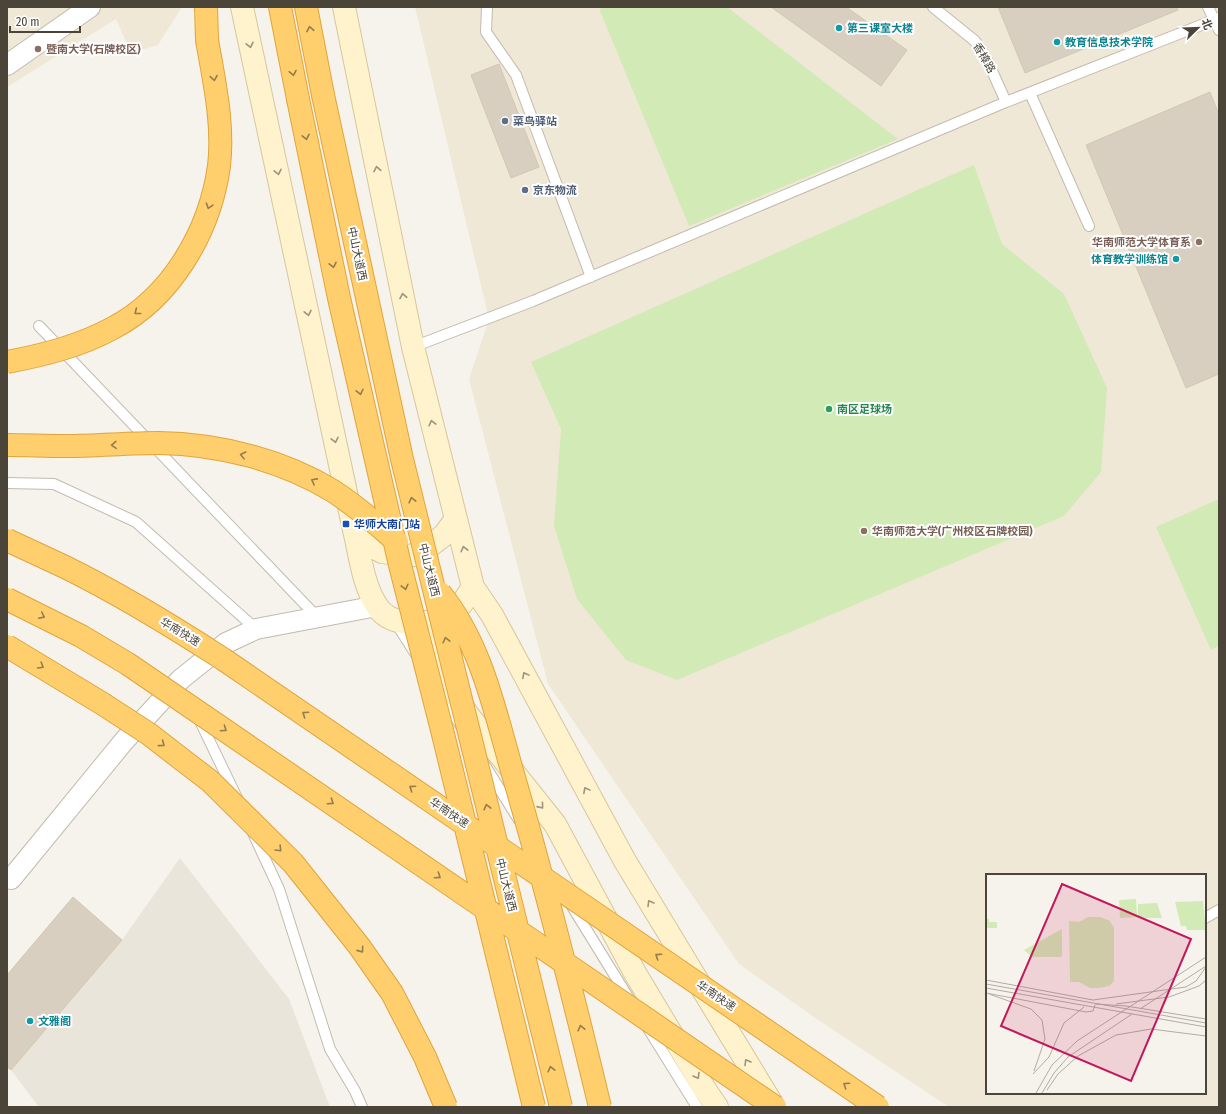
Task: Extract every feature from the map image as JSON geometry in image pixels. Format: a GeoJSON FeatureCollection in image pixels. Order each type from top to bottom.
{"type":"FeatureCollection","features":[{"type":"Feature","properties":{"kind":"highway"},"geometry":{"type":"LineString","coordinates":[[7,362],[66,348],[114,328],[133,316],[153,300],[169,281],[196,241],[206,216],[219,166],[220,139],[218,111],[208,40],[206,7]]}},
{"type":"Feature","properties":{"kind":"highway"},"geometry":{"type":"LineString","coordinates":[[280,7],[341,306],[400,565],[534,1107]]}},
{"type":"Feature","properties":{"kind":"highway","name":"中山大道西"},"geometry":{"type":"LineString","coordinates":[[306,7],[323,95],[402,459],[561,1107]]}},
{"type":"Feature","properties":{"kind":"highway"},"geometry":{"type":"LineString","coordinates":[[7,445],[65,446],[159,443],[219,449],[250,456],[305,476],[333,491],[359,510],[403,547],[443,596],[460,622],[485,677],[534,846],[600,1107]]}},
{"type":"Feature","properties":{"kind":"highway","name":"华南快速"},"geometry":{"type":"LineString","coordinates":[[7,540],[65,567],[179,630],[878,1107]]}},
{"type":"Feature","properties":{"kind":"highway"},"geometry":{"type":"LineString","coordinates":[[7,599],[81,636],[128,664],[775,1107]]}},
{"type":"Feature","properties":{"kind":"highway"},"geometry":{"type":"LineString","coordinates":[[7,646],[103,704],[149,734],[210,781],[293,863],[359,946],[392,994],[425,1057],[446,1107]]}},
{"type":"Feature","properties":{"kind":"main road"},"geometry":{"type":"LineString","coordinates":[[242,7],[354,530],[370,593],[383,614],[395,620],[420,623],[448,617],[456,611],[473,587]]}},
{"type":"Feature","properties":{"kind":"main road"},"geometry":{"type":"LineString","coordinates":[[344,7],[413,347],[473,587],[492,615],[625,861],[775,1107]]}},
{"type":"Feature","properties":{"kind":"main road"},"geometry":{"type":"LineString","coordinates":[[354,530],[368,544],[382,552],[409,556],[418,554],[444,535],[456,519]]}},
{"type":"Feature","properties":{"kind":"main road"},"geometry":{"type":"LineString","coordinates":[[420,623],[430,649],[468,714],[556,824],[634,973],[717,1107]]}},
{"type":"Feature","properties":{"kind":"street"},"geometry":{"type":"LineString","coordinates":[[7,65],[90,7]]}},
{"type":"Feature","properties":{"kind":"street"},"geometry":{"type":"LineString","coordinates":[[9,882],[124,741],[184,686],[226,643],[256,629],[377,606]]}},
{"type":"Feature","properties":{"kind":"lane"},"geometry":{"type":"LineString","coordinates":[[487,7],[486,32],[516,75],[590,277]]}},
{"type":"Feature","properties":{"kind":"lane","name":"香樟路"},"geometry":{"type":"LineString","coordinates":[[933,7],[975,41],[988,62],[1006,102]]}},
{"type":"Feature","properties":{"kind":"lane"},"geometry":{"type":"LineString","coordinates":[[1208,7],[1217,19],[1219,30]]}},
{"type":"Feature","properties":{"kind":"lane"},"geometry":{"type":"LineString","coordinates":[[413,347],[495,316],[590,277],[1006,102],[1217,19]]}},
{"type":"Feature","properties":{"kind":"lane"},"geometry":{"type":"LineString","coordinates":[[1030,93],[1089,226]]}},
{"type":"Feature","properties":{"kind":"lane"},"geometry":{"type":"LineString","coordinates":[[39,326],[318,618]]}},
{"type":"Feature","properties":{"kind":"lane"},"geometry":{"type":"LineString","coordinates":[[7,483],[54,484],[136,522],[256,629]]}},
{"type":"Feature","properties":{"kind":"lane"},"geometry":{"type":"LineString","coordinates":[[395,620],[697,1107]]}},
{"type":"Feature","properties":{"kind":"lane"},"geometry":{"type":"LineString","coordinates":[[184,686],[279,889],[330,1049],[355,1091],[362,1107]]}},
{"type":"Feature","properties":{"kind":"lane"},"geometry":{"type":"LineString","coordinates":[[1206,917],[1219,910]]}},
{"type":"Feature","properties":{"kind":"shaded area","name":"暨南大学(石牌校区)"},"geometry":{"type":"Polygon","coordinates":[[[7,7],[182,7],[158,45],[131,53],[116,19],[7,87],[7,7]]]}},
{"type":"Feature","properties":{"kind":"shaded area","name":"华南师范大学(广州校区石牌校园)"},"geometry":{"type":"Polygon","coordinates":[[[415,7],[1219,7],[1219,1107],[949,1107],[814,1017],[739,964],[548,684],[469,379],[489,319],[415,7]]]}},
{"type":"Feature","properties":{"kind":"shaded area"},"geometry":{"type":"Polygon","coordinates":[[[180,858],[289,999],[330,1107],[39,1107],[11,1070],[122,940],[180,858]]]}},
{"type":"Feature","properties":{"kind":"green space"},"geometry":{"type":"Polygon","coordinates":[[[601,7],[727,7],[898,139],[689,226],[600,11],[601,7]]]}},
{"type":"Feature","properties":{"kind":"green space","name":"南区足球场"},"geometry":{"type":"Polygon","coordinates":[[[974,165],[1002,244],[1064,294],[1107,388],[1101,472],[1064,516],[677,680],[626,660],[577,599],[554,526],[561,429],[531,362],[974,165]]]}},
{"type":"Feature","properties":{"kind":"green space"},"geometry":{"type":"Polygon","coordinates":[[[1219,499],[1219,646],[1211,650],[1156,527],[1219,499]]]}},
{"type":"Feature","properties":{"kind":"building","name":"第三课室大楼"},"geometry":{"type":"Polygon","coordinates":[[[771,7],[846,7],[907,50],[881,86],[771,7]]]}},
{"type":"Feature","properties":{"kind":"building","name":"教育信息技术学院"},"geometry":{"type":"Polygon","coordinates":[[[998,7],[1177,7],[1178,10],[1025,73],[998,7]]]}},
{"type":"Feature","properties":{"kind":"building","name":"菜鸟驿站"},"geometry":{"type":"Polygon","coordinates":[[[499,64],[539,167],[511,178],[471,75],[499,64]]]}},
{"type":"Feature","properties":{"kind":"building","name":"体育教学训练馆"},"geometry":{"type":"Polygon","coordinates":[[[1210,92],[1219,115],[1219,374],[1186,388],[1086,145],[1210,92]]]}},
{"type":"Feature","properties":{"kind":"building","name":"文雅阁"},"geometry":{"type":"Polygon","coordinates":[[[73,897],[122,940],[11,1070],[7,1067],[7,975],[73,897]]]}},
{"type":"Feature","properties":{"kind":"place","name":"第三课室大楼"},"geometry":{"type":"Point","coordinates":[839,28]}},
{"type":"Feature","properties":{"kind":"place","name":"教育信息技术学院"},"geometry":{"type":"Point","coordinates":[1057,42]}},
{"type":"Feature","properties":{"kind":"place","name":"暨南大学(石牌校区)"},"geometry":{"type":"Point","coordinates":[38,49]}},
{"type":"Feature","properties":{"kind":"place","name":"菜鸟驿站"},"geometry":{"type":"Point","coordinates":[505,121]}},
{"type":"Feature","properties":{"kind":"place","name":"京东物流"},"geometry":{"type":"Point","coordinates":[525,190]}},
{"type":"Feature","properties":{"kind":"place","name":"华南师范大学体育系"},"geometry":{"type":"Point","coordinates":[1199,242]}},
{"type":"Feature","properties":{"kind":"place","name":"体育教学训练馆"},"geometry":{"type":"Point","coordinates":[1176,259]}},
{"type":"Feature","properties":{"kind":"place","name":"南区足球场"},"geometry":{"type":"Point","coordinates":[829,409]}},
{"type":"Feature","properties":{"kind":"place","name":"华师大南门站"},"geometry":{"type":"Point","coordinates":[346,524]}},
{"type":"Feature","properties":{"kind":"place","name":"华南师范大学(广州校区石牌校园)"},"geometry":{"type":"Point","coordinates":[864,531]}},
{"type":"Feature","properties":{"kind":"place","name":"文雅阁"},"geometry":{"type":"Point","coordinates":[30,1021]}}]}
